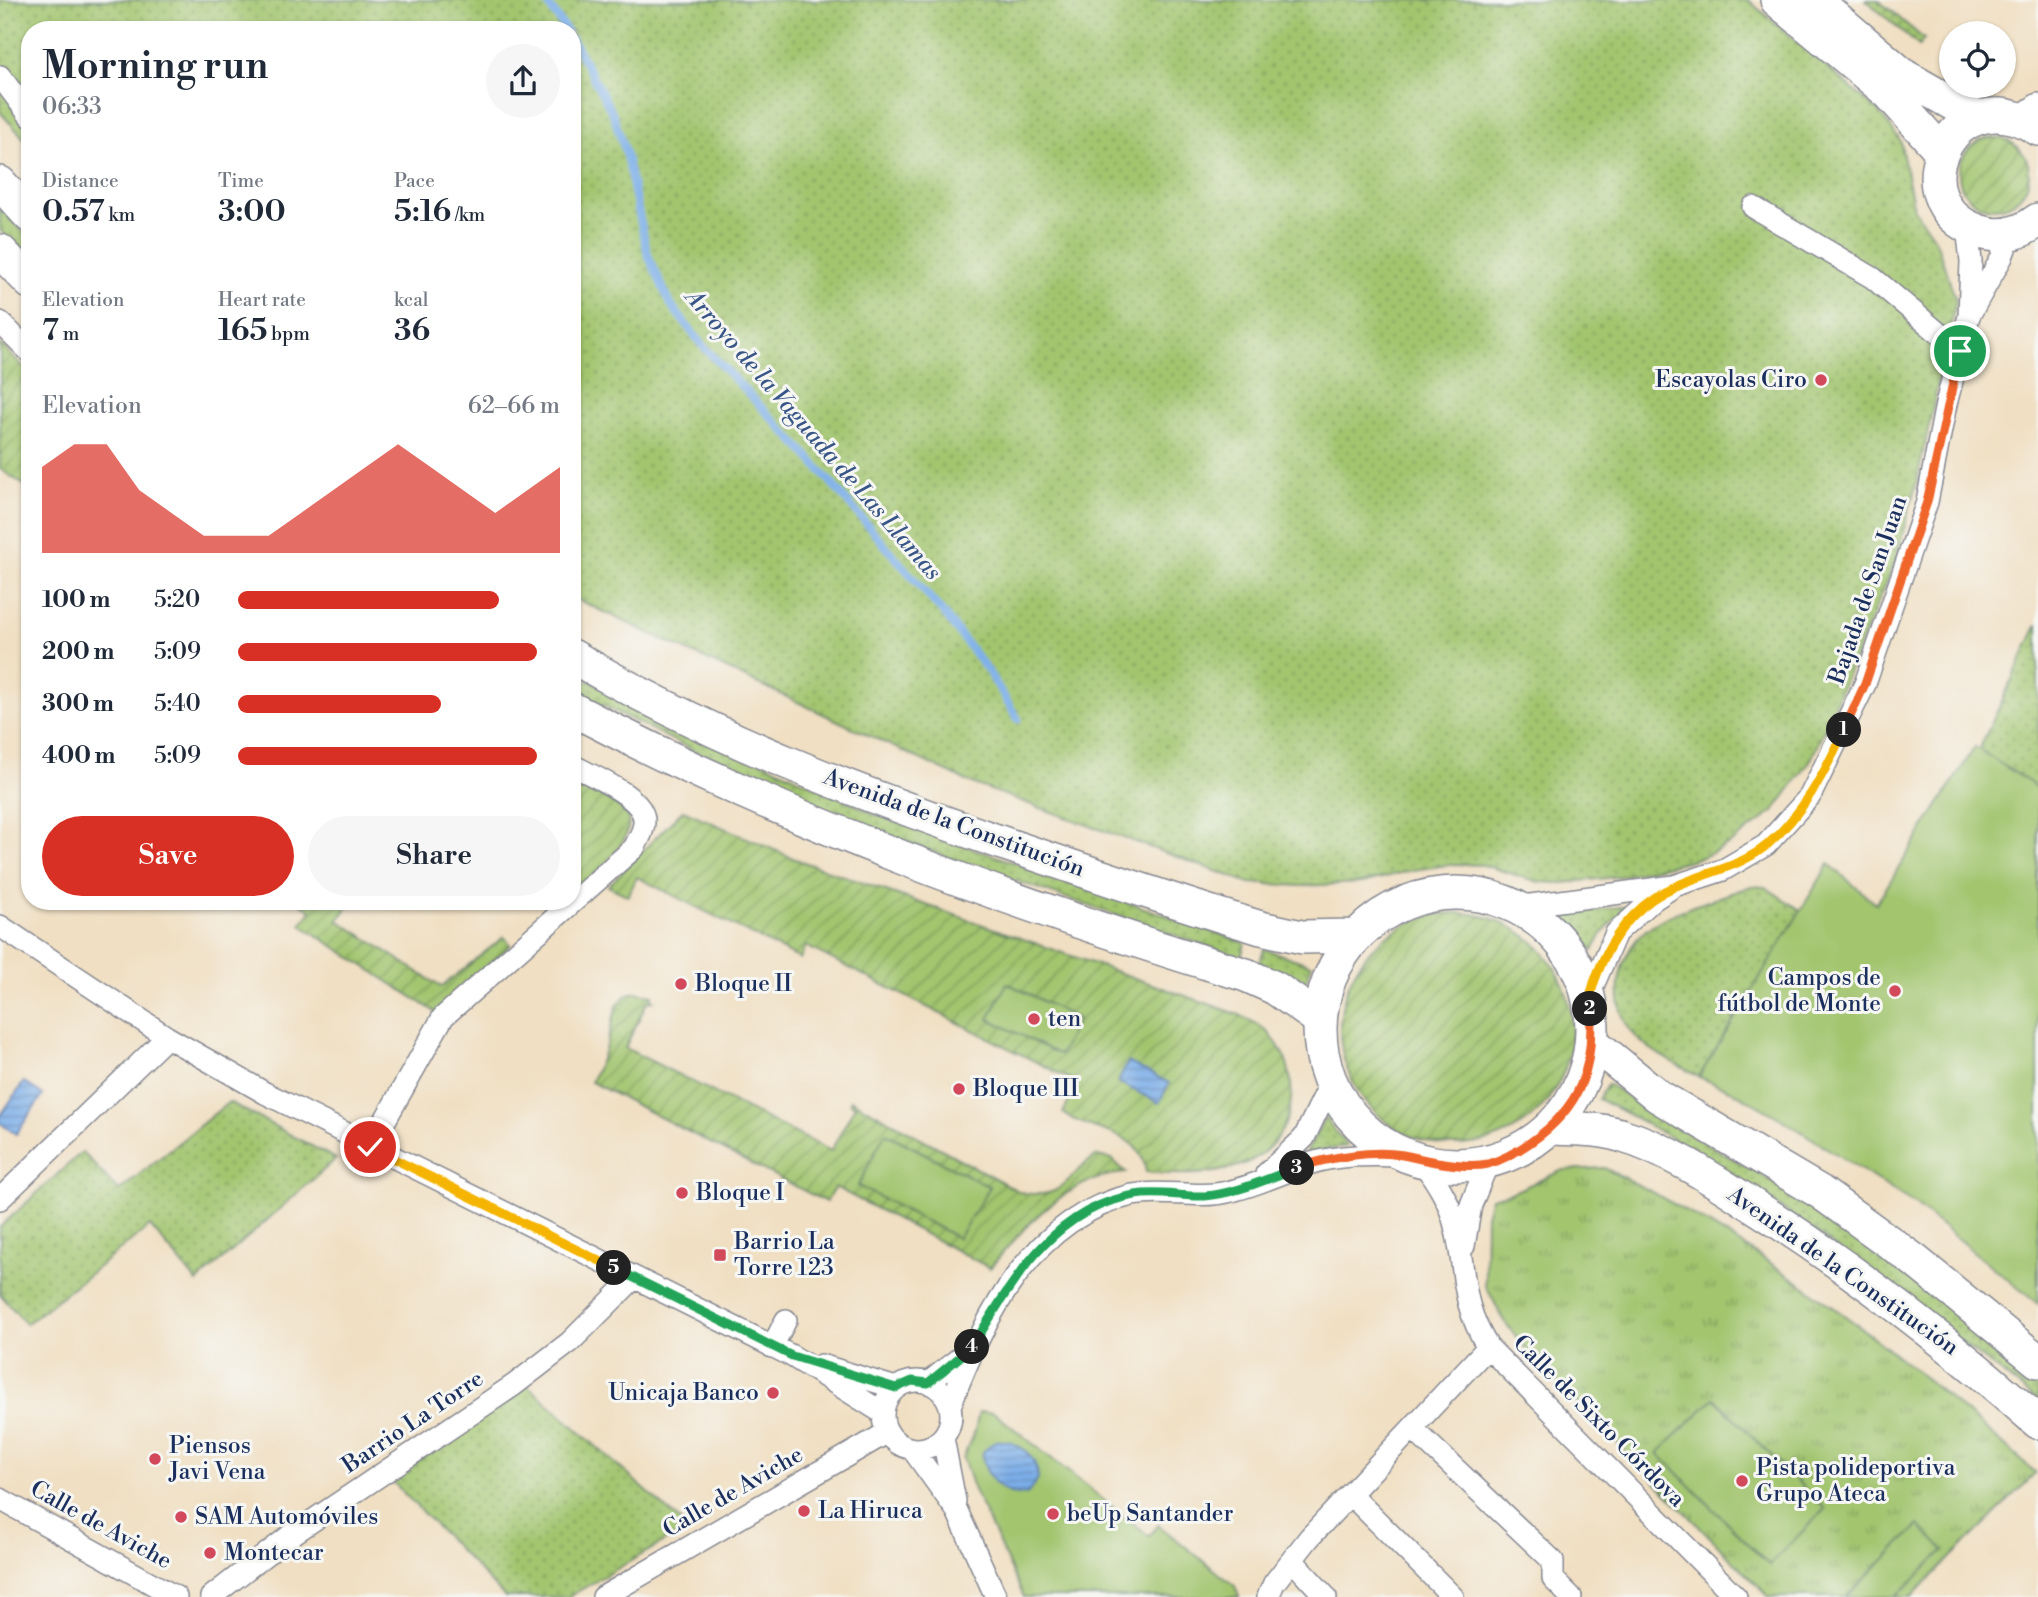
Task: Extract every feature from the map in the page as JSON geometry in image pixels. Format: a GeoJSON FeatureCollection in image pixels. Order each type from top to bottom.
{"type":"FeatureCollection","features":[{"type":"Feature","properties":{"kind":"main road"},"geometry":{"type":"LineString","coordinates":[[1777,0],[1889,93],[1941,151]]}},
{"type":"Feature","properties":{"kind":"main road"},"geometry":{"type":"LineString","coordinates":[[1815,0],[1904,76],[1976,117]]}},
{"type":"Feature","properties":{"kind":"main road"},"geometry":{"type":"LineString","coordinates":[[2028,229],[1988,235],[1967,227],[1950,213],[1940,194],[1936,172],[1941,151],[1955,130],[1976,117],[1998,113],[2032,117]]}},
{"type":"Feature","properties":{"kind":"main road"},"geometry":{"type":"LineString","coordinates":[[0,183],[21,206]]}},
{"type":"Feature","properties":{"kind":"main road"},"geometry":{"type":"LineString","coordinates":[[0,251],[21,273]]}},
{"type":"Feature","properties":{"kind":"main road","name":"Avenida de la Constitución"},"geometry":{"type":"LineString","coordinates":[[581,661],[742,743],[854,789],[968,831],[1261,928],[1302,937],[1352,936]]}},
{"type":"Feature","properties":{"kind":"main road","name":"Avenida de la Constitución"},"geometry":{"type":"LineString","coordinates":[[581,714],[730,788],[953,877],[1246,975],[1275,988],[1316,1017]]}},
{"type":"Feature","properties":{"kind":"main road"},"geometry":{"type":"LineString","coordinates":[[1437,894],[1480,895],[1514,907],[1537,919],[1563,943],[1589,995],[1592,1043],[1586,1075],[1573,1102],[1551,1128],[1520,1150],[1487,1164],[1415,1159],[1371,1134],[1349,1112],[1331,1082],[1321,1056],[1316,1017],[1329,972],[1352,936],[1394,911],[1437,894]]}},
{"type":"Feature","properties":{"kind":"main road","name":"Avenida de la Constitución"},"geometry":{"type":"LineString","coordinates":[[1592,1043],[1658,1096],[1820,1192],[1914,1260],[2038,1360]]}},
{"type":"Feature","properties":{"kind":"main road","name":"Avenida de la Constitución"},"geometry":{"type":"LineString","coordinates":[[1551,1128],[1619,1135],[1672,1158],[1721,1185],[1806,1239],[1962,1354],[2038,1422]]}},
{"type":"Feature","properties":{"kind":"street"},"geometry":{"type":"LineString","coordinates":[[0,76],[21,104]]}},
{"type":"Feature","properties":{"kind":"street"},"geometry":{"type":"LineString","coordinates":[[1753,207],[1873,278],[1960,351]]}},
{"type":"Feature","properties":{"kind":"street","name":"Bajada de San Juan"},"geometry":{"type":"LineString","coordinates":[[1514,907],[1674,886],[1723,870],[1766,845],[1800,811],[1821,779],[1865,684],[1927,502],[1969,316],[1970,261],[1967,227]]}},
{"type":"Feature","properties":{"kind":"street","name":"Bajada de San Juan"},"geometry":{"type":"LineString","coordinates":[[1969,316],[2002,257],[2028,229]]}},
{"type":"Feature","properties":{"kind":"street"},"geometry":{"type":"LineString","coordinates":[[0,322],[21,343]]}},
{"type":"Feature","properties":{"kind":"street"},"geometry":{"type":"LineString","coordinates":[[581,770],[634,799],[642,809],[643,827],[634,848],[581,895]]}},
{"type":"Feature","properties":{"kind":"street","name":"Bajada de San Juan"},"geometry":{"type":"LineString","coordinates":[[1589,995],[1616,933],[1650,902],[1674,886]]}},
{"type":"Feature","properties":{"kind":"street"},"geometry":{"type":"LineString","coordinates":[[370,1147],[443,1017],[564,910]]}},
{"type":"Feature","properties":{"kind":"street"},"geometry":{"type":"LineString","coordinates":[[0,926],[167,1037],[264,1093],[792,1356],[885,1423],[900,1445],[913,1450],[928,1448],[943,1438],[951,1422],[950,1406],[972,1347],[1022,1267],[1067,1223],[1114,1200],[1136,1195],[1206,1196],[1310,1164],[1353,1155],[1415,1159]]}},
{"type":"Feature","properties":{"kind":"street"},"geometry":{"type":"LineString","coordinates":[[0,1199],[167,1037]]}},
{"type":"Feature","properties":{"kind":"street"},"geometry":{"type":"LineString","coordinates":[[1257,1182],[1304,1138],[1331,1082]]}},
{"type":"Feature","properties":{"kind":"street","name":"Calle de Sixto Córdova"},"geometry":{"type":"LineString","coordinates":[[1415,1159],[1449,1205],[1461,1261],[1463,1289],[1470,1311],[1488,1347],[1736,1597]]}},
{"type":"Feature","properties":{"kind":"street","name":"Calle de Sixto Córdova"},"geometry":{"type":"LineString","coordinates":[[1461,1261],[1471,1205],[1487,1164]]}},
{"type":"Feature","properties":{"kind":"street","name":"Barrio La Torre"},"geometry":{"type":"LineString","coordinates":[[211,1597],[287,1538],[514,1385],[570,1342],[634,1278]]}},
{"type":"Feature","properties":{"kind":"street"},"geometry":{"type":"LineString","coordinates":[[772,1346],[786,1320]]}},
{"type":"Feature","properties":{"kind":"street"},"geometry":{"type":"LineString","coordinates":[[928,1383],[972,1347]]}},
{"type":"Feature","properties":{"kind":"street"},"geometry":{"type":"LineString","coordinates":[[1268,1597],[1292,1560],[1350,1494],[1488,1347]]}},
{"type":"Feature","properties":{"kind":"street"},"geometry":{"type":"LineString","coordinates":[[792,1356],[896,1388]]}},
{"type":"Feature","properties":{"kind":"street"},"geometry":{"type":"LineString","coordinates":[[885,1423],[887,1400],[896,1388],[912,1381],[928,1383],[941,1390],[950,1406]]}},
{"type":"Feature","properties":{"kind":"street","name":"Calle de Aviche"},"geometry":{"type":"LineString","coordinates":[[603,1597],[885,1423]]}},
{"type":"Feature","properties":{"kind":"street"},"geometry":{"type":"LineString","coordinates":[[1412,1428],[1553,1561],[1553,1579],[1571,1597]]}},
{"type":"Feature","properties":{"kind":"street"},"geometry":{"type":"LineString","coordinates":[[943,1438],[957,1511]]}},
{"type":"Feature","properties":{"kind":"street"},"geometry":{"type":"LineString","coordinates":[[913,1450],[957,1511],[996,1597]]}},
{"type":"Feature","properties":{"kind":"street"},"geometry":{"type":"LineString","coordinates":[[1350,1494],[1453,1597]]}},
{"type":"Feature","properties":{"kind":"street","name":"Calle de Aviche"},"geometry":{"type":"LineString","coordinates":[[0,1499],[176,1597]]}},
{"type":"Feature","properties":{"kind":"street"},"geometry":{"type":"LineString","coordinates":[[1292,1560],[1326,1597]]}},
{"type":"Feature","properties":{"kind":"green space"},"geometry":{"type":"Polygon","coordinates":[[[0,0],[1748,0],[1878,111],[1900,140],[1914,209],[1936,241],[1956,300],[1917,481],[1894,565],[1811,760],[1773,812],[1730,844],[1703,857],[1624,876],[1563,883],[1539,882],[1483,865],[1454,864],[1413,870],[1362,883],[1301,886],[1249,883],[971,783],[581,601],[581,21],[21,21],[21,135],[0,112],[0,0]]]}},
{"type":"Feature","properties":{"kind":"green space"},"geometry":{"type":"Polygon","coordinates":[[[1866,0],[1878,0],[1924,39],[1919,46],[1866,0]]]}},
{"type":"Feature","properties":{"kind":"green space"},"geometry":{"type":"Polygon","coordinates":[[[2001,138],[2014,144],[2023,153],[2027,159],[2027,187],[2019,198],[2008,206],[1987,208],[1969,198],[1961,187],[1959,166],[1969,148],[1980,140],[2001,138]]]}},
{"type":"Feature","properties":{"kind":"green space"},"geometry":{"type":"Polygon","coordinates":[[[0,208],[21,230],[21,252],[0,230],[0,208]]]}},
{"type":"Feature","properties":{"kind":"green space"},"geometry":{"type":"Polygon","coordinates":[[[0,344],[21,364],[21,483],[0,469],[0,344]]]}},
{"type":"Feature","properties":{"kind":"green space"},"geometry":{"type":"Polygon","coordinates":[[[2038,624],[2038,788],[1979,750],[2038,624]]]}},
{"type":"Feature","properties":{"kind":"green space"},"geometry":{"type":"Polygon","coordinates":[[[581,677],[877,815],[1245,943],[1241,958],[944,856],[771,789],[581,694],[581,677]]]}},
{"type":"Feature","properties":{"kind":"green space","name":"Campos de fútbol de Monte"},"geometry":{"type":"Polygon","coordinates":[[[1975,747],[2038,788],[2038,1304],[1916,1205],[1783,1120],[1730,1090],[1699,1077],[1829,864],[1876,904],[1975,747]]]}},
{"type":"Feature","properties":{"kind":"green space"},"geometry":{"type":"Polygon","coordinates":[[[581,786],[621,808],[628,818],[628,829],[623,842],[603,866],[581,886],[581,786]]]}},
{"type":"Feature","properties":{"kind":"green space"},"geometry":{"type":"Polygon","coordinates":[[[683,810],[795,859],[1240,1015],[1263,1028],[1276,1043],[1285,1060],[1291,1097],[1288,1116],[1280,1133],[1268,1148],[1252,1160],[1227,1169],[1186,1174],[1146,1172],[1142,1157],[1134,1146],[1124,1139],[1063,1113],[1078,1083],[806,946],[800,959],[637,877],[628,896],[608,886],[683,810]]]}},
{"type":"Feature","properties":{"kind":"green space"},"geometry":{"type":"Polygon","coordinates":[[[1751,886],[1765,887],[1802,911],[1699,1077],[1653,1051],[1629,1028],[1622,1015],[1619,1000],[1622,969],[1635,941],[1656,923],[1682,910],[1751,886]]]}},
{"type":"Feature","properties":{"kind":"green space"},"geometry":{"type":"Polygon","coordinates":[[[1626,906],[1602,934],[1593,951],[1564,915],[1626,906]]]}},
{"type":"Feature","properties":{"kind":"green space"},"geometry":{"type":"Polygon","coordinates":[[[346,910],[338,920],[441,987],[504,937],[511,945],[437,1013],[301,925],[311,911],[346,910]]]}},
{"type":"Feature","properties":{"kind":"green space"},"geometry":{"type":"Polygon","coordinates":[[[1445,913],[1467,913],[1511,926],[1530,939],[1546,955],[1559,974],[1567,995],[1572,1029],[1570,1052],[1559,1084],[1546,1103],[1530,1119],[1511,1132],[1490,1140],[1467,1145],[1445,1145],[1401,1132],[1382,1119],[1366,1103],[1353,1084],[1345,1063],[1340,1040],[1340,1018],[1353,974],[1366,955],[1382,939],[1401,926],[1422,918],[1445,913]]]}},
{"type":"Feature","properties":{"kind":"green space"},"geometry":{"type":"Polygon","coordinates":[[[1264,949],[1312,965],[1306,982],[1259,964],[1264,949]]]}},
{"type":"Feature","properties":{"kind":"green space","name":"ten"},"geometry":{"type":"Polygon","coordinates":[[[1007,983],[1078,1019],[1060,1055],[989,1019],[1007,983]]]}},
{"type":"Feature","properties":{"kind":"green space"},"geometry":{"type":"Polygon","coordinates":[[[634,992],[653,995],[651,999],[654,1001],[647,1002],[625,1048],[831,1151],[855,1106],[850,1103],[851,1100],[1020,1192],[1035,1194],[1057,1190],[1097,1156],[1112,1159],[1126,1173],[1105,1176],[1066,1193],[1033,1220],[990,1268],[835,1187],[826,1202],[591,1082],[604,1053],[617,1006],[625,996],[634,992]]]}},
{"type":"Feature","properties":{"kind":"green space"},"geometry":{"type":"Polygon","coordinates":[[[1608,1084],[1671,1124],[1778,1185],[1879,1253],[1944,1302],[2038,1380],[2038,1401],[1879,1279],[1771,1201],[1715,1164],[1598,1099],[1608,1084]]]}},
{"type":"Feature","properties":{"kind":"green space"},"geometry":{"type":"Polygon","coordinates":[[[229,1102],[336,1159],[197,1282],[150,1226],[26,1324],[0,1294],[0,1227],[82,1152],[119,1191],[229,1102]]]}},
{"type":"Feature","properties":{"kind":"green space"},"geometry":{"type":"Polygon","coordinates":[[[1325,1118],[1347,1146],[1306,1153],[1325,1118]]]}},
{"type":"Feature","properties":{"kind":"green space"},"geometry":{"type":"Polygon","coordinates":[[[885,1133],[990,1187],[958,1238],[858,1186],[885,1133]]]}},
{"type":"Feature","properties":{"kind":"green space"},"geometry":{"type":"Polygon","coordinates":[[[1604,1168],[1721,1232],[1830,1305],[1935,1386],[2036,1473],[1911,1597],[1769,1597],[1529,1353],[1504,1321],[1485,1284],[1486,1215],[1491,1198],[1511,1193],[1563,1170],[1604,1168]]]}},
{"type":"Feature","properties":{"kind":"green space"},"geometry":{"type":"Polygon","coordinates":[[[527,1385],[688,1528],[568,1597],[505,1597],[391,1480],[527,1385]]]}},
{"type":"Feature","properties":{"kind":"green space","name":"Pista polideportiva Grupo Ateca"},"geometry":{"type":"Polygon","coordinates":[[[1714,1398],[1825,1509],[1769,1565],[1658,1453],[1714,1398]]]}},
{"type":"Feature","properties":{"kind":"green space","name":"beUp Santander"},"geometry":{"type":"Polygon","coordinates":[[[979,1412],[993,1412],[1149,1536],[1158,1525],[1235,1586],[1239,1597],[1024,1597],[973,1488],[963,1458],[975,1431],[979,1412]]]}},
{"type":"Feature","properties":{"kind":"green space"},"geometry":{"type":"Polygon","coordinates":[[[1919,1525],[1944,1550],[1896,1597],[1846,1597],[1919,1525]]]}},
{"type":"Feature","properties":{"kind":"water"},"geometry":{"type":"Polygon","coordinates":[[[1128,1062],[1169,1083],[1159,1103],[1118,1082],[1128,1062]]]}},
{"type":"Feature","properties":{"kind":"water"},"geometry":{"type":"Polygon","coordinates":[[[24,1082],[43,1095],[16,1134],[0,1123],[0,1116],[24,1082]]]}},
{"type":"Feature","properties":{"kind":"water"},"geometry":{"type":"Polygon","coordinates":[[[995,1441],[1011,1442],[1030,1456],[1038,1478],[1028,1493],[1011,1493],[990,1476],[983,1460],[983,1452],[995,1441]]]}},
{"type":"Feature","properties":{"kind":"waterway","name":"Arroyo de la Vaguada de Las Llamas"},"geometry":{"type":"LineString","coordinates":[[545,0],[560,21]]}},
{"type":"Feature","properties":{"kind":"waterway","name":"Arroyo de la Vaguada de Las Llamas"},"geometry":{"type":"LineString","coordinates":[[581,55],[613,114],[625,151],[648,255],[671,305],[702,345],[809,457],[944,614],[988,671],[1018,719]]}},
{"type":"Feature","properties":{"kind":"place","name":"Escayolas Ciro"},"geometry":{"type":"Point","coordinates":[1821,380]}},
{"type":"Feature","properties":{"kind":"place","name":"Bloque II"},"geometry":{"type":"Point","coordinates":[681,984]}},
{"type":"Feature","properties":{"kind":"place","name":"Campos de fútbol de Monte"},"geometry":{"type":"Point","coordinates":[1895,991]}},
{"type":"Feature","properties":{"kind":"place","name":"ten"},"geometry":{"type":"Point","coordinates":[1034,1019]}},
{"type":"Feature","properties":{"kind":"place","name":"Bloque III"},"geometry":{"type":"Point","coordinates":[959,1089]}},
{"type":"Feature","properties":{"kind":"place","name":"Bloque I"},"geometry":{"type":"Point","coordinates":[682,1193]}},
{"type":"Feature","properties":{"kind":"place","name":"Barrio La Torre 123"},"geometry":{"type":"Point","coordinates":[720,1255]}},
{"type":"Feature","properties":{"kind":"place","name":"Unicaja Banco"},"geometry":{"type":"Point","coordinates":[773,1393]}},
{"type":"Feature","properties":{"kind":"place","name":"Piensos Javi Vena"},"geometry":{"type":"Point","coordinates":[155,1459]}},
{"type":"Feature","properties":{"kind":"place","name":"Pista polideportiva Grupo Ateca"},"geometry":{"type":"Point","coordinates":[1742,1481]}},
{"type":"Feature","properties":{"kind":"place","name":"La Hiruca"},"geometry":{"type":"Point","coordinates":[804,1511]}},
{"type":"Feature","properties":{"kind":"place","name":"beUp Santander"},"geometry":{"type":"Point","coordinates":[1053,1514]}},
{"type":"Feature","properties":{"kind":"place","name":"SAM Automóviles"},"geometry":{"type":"Point","coordinates":[181,1517]}},
{"type":"Feature","properties":{"kind":"place","name":"Montecar"},"geometry":{"type":"Point","coordinates":[210,1553]}},
{"type":"Feature","properties":{"kind":"route"},"geometry":{"type":"LineString","coordinates":[[370,1147],[792,1356],[896,1388],[912,1381],[928,1383],[972,1347],[1022,1267],[1044,1242],[1067,1223],[1114,1200],[1153,1194],[1206,1196],[1230,1191],[1310,1164],[1353,1155],[1407,1156],[1423,1162],[1487,1164],[1520,1150],[1551,1128],[1573,1102],[1586,1075],[1592,1043],[1589,995],[1616,933],[1650,902],[1674,886],[1723,870],[1745,860],[1766,845],[1800,811],[1821,779],[1865,684],[1927,502],[1946,404],[1960,351]]}}]}
